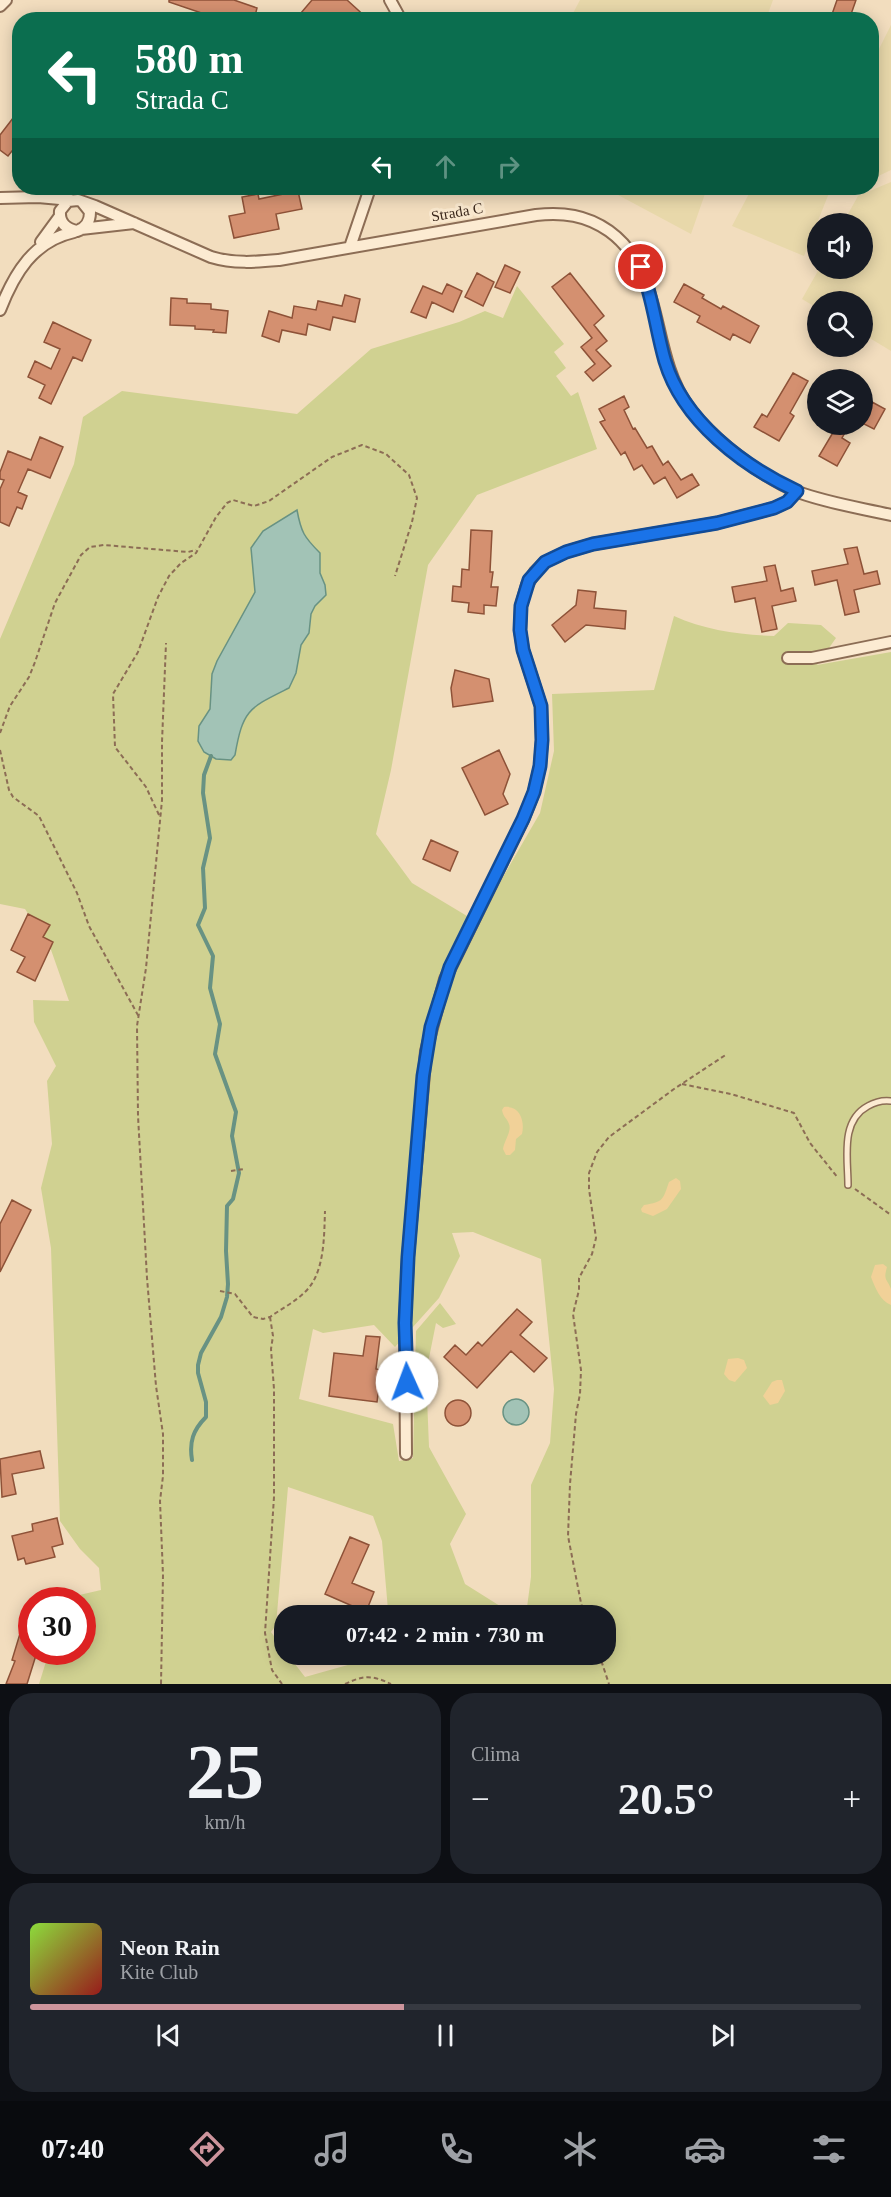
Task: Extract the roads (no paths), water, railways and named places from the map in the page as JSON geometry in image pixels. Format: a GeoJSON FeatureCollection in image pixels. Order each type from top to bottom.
{"type":"FeatureCollection","features":[{"type":"Feature","properties":{"kind":"street"},"geometry":{"type":"LineString","coordinates":[[0,6],[6,0]]}},
{"type":"Feature","properties":{"kind":"street"},"geometry":{"type":"LineString","coordinates":[[350,247],[368,195]]}},
{"type":"Feature","properties":{"kind":"street"},"geometry":{"type":"LineString","coordinates":[[0,310],[16,275],[34,252],[60,214],[65,204],[77,201],[88,208],[90,218],[79,230],[66,228],[60,214],[50,202],[38,197]]}},
{"type":"Feature","properties":{"kind":"street","name":"Strada C"},"geometry":{"type":"LineString","coordinates":[[0,198],[38,197],[77,201],[205,254],[233,261],[279,260],[536,215],[570,214],[597,224],[624,243],[641,267],[666,362],[677,389],[687,405],[724,444],[769,476],[797,491],[891,515]]}},
{"type":"Feature","properties":{"kind":"street"},"geometry":{"type":"LineString","coordinates":[[34,252],[50,240],[79,230],[134,223]]}},
{"type":"Feature","properties":{"kind":"street"},"geometry":{"type":"LineString","coordinates":[[406,1454],[406,1280],[426,1052],[445,979],[523,819],[534,792],[540,766],[541,706],[523,650],[520,630],[521,606],[527,585],[545,562],[566,552],[593,544],[717,523],[774,508],[787,502],[797,491]]}},
{"type":"Feature","properties":{"kind":"street"},"geometry":{"type":"LineString","coordinates":[[788,658],[812,658],[891,642]]}},
{"type":"Feature","properties":{"kind":"lane"},"geometry":{"type":"LineString","coordinates":[[848,1185],[849,1127],[859,1111],[873,1103],[891,1101]]}},
{"type":"Feature","properties":{"kind":"waterway"},"geometry":{"type":"LineString","coordinates":[[192,1460],[193,1437],[206,1417],[206,1402],[198,1365],[201,1353],[221,1317],[227,1297],[227,1206],[233,1199],[239,1173],[232,1136],[236,1112],[215,1054],[220,1024],[210,988],[213,956],[198,925],[205,908],[203,868],[210,838],[203,793],[204,775],[211,756]]}}]}
